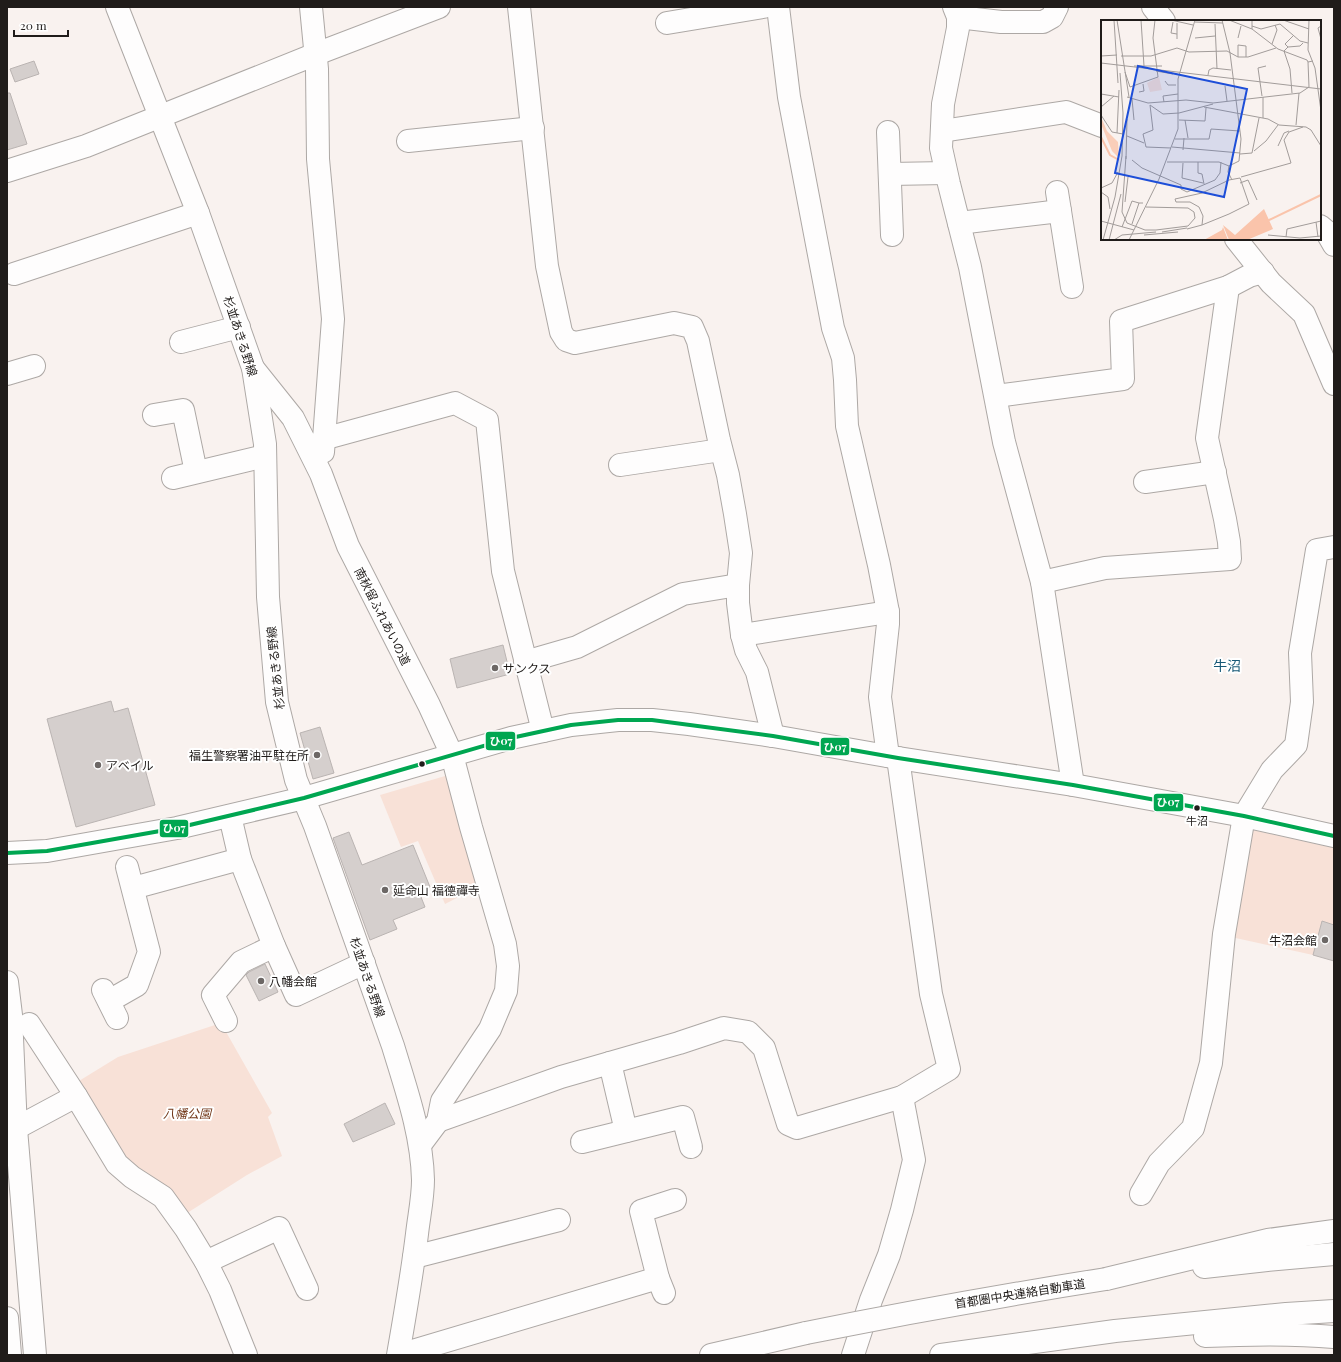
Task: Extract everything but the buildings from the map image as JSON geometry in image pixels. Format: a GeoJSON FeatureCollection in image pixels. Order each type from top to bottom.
{"type":"FeatureCollection","features":[{"type":"Feature","properties":{"kind":"main road","name":"杉並あきる野線"},"geometry":{"type":"LineString","coordinates":[[117,7],[198,213],[253,368],[266,456],[268,597],[276,698],[296,780],[304,798],[364,963],[404,1082],[417,1130],[423,1179],[422,1199],[398,1355]]}},
{"type":"Feature","properties":{"kind":"main road"},"geometry":{"type":"LineString","coordinates":[[312,7],[318,69],[318,159],[333,319],[321,474]]}},
{"type":"Feature","properties":{"kind":"main road"},"geometry":{"type":"LineString","coordinates":[[7,171],[86,146],[316,54],[439,7]]}},
{"type":"Feature","properties":{"kind":"main road"},"geometry":{"type":"LineString","coordinates":[[519,7],[547,266],[560,332],[566,340],[575,343],[674,323],[692,327],[698,341],[721,450],[728,475],[741,553],[738,603],[742,635],[746,650],[757,672],[773,736]]}},
{"type":"Feature","properties":{"kind":"main road"},"geometry":{"type":"LineString","coordinates":[[667,23],[763,7]]}},
{"type":"Feature","properties":{"kind":"main road"},"geometry":{"type":"LineString","coordinates":[[420,1145],[438,1121],[561,1077],[679,1043],[724,1028],[748,1032],[764,1048],[788,1124],[797,1128],[902,1097],[949,1069],[930,994],[893,757],[880,697],[888,612],[879,565],[847,426],[843,358],[833,328],[789,97],[778,7]]}},
{"type":"Feature","properties":{"kind":"main road"},"geometry":{"type":"LineString","coordinates":[[1058,7],[1052,17],[1043,22],[1001,22],[956,12],[958,28],[943,104],[941,148],[970,267],[1004,442],[1042,582],[1073,786]]}},
{"type":"Feature","properties":{"kind":"main road"},"geometry":{"type":"LineString","coordinates":[[1153,7],[1163,20]]}},
{"type":"Feature","properties":{"kind":"main road"},"geometry":{"type":"LineString","coordinates":[[942,131],[1066,112],[1101,126]]}},
{"type":"Feature","properties":{"kind":"main road"},"geometry":{"type":"LineString","coordinates":[[408,141],[533,128]]}},
{"type":"Feature","properties":{"kind":"main road"},"geometry":{"type":"LineString","coordinates":[[888,132],[892,234]]}},
{"type":"Feature","properties":{"kind":"main road"},"geometry":{"type":"LineString","coordinates":[[890,174],[946,173]]}},
{"type":"Feature","properties":{"kind":"main road"},"geometry":{"type":"LineString","coordinates":[[959,223],[1059,202],[1072,286]]}},
{"type":"Feature","properties":{"kind":"main road"},"geometry":{"type":"LineString","coordinates":[[14,274],[198,213]]}},
{"type":"Feature","properties":{"kind":"main road"},"geometry":{"type":"LineString","coordinates":[[1321,227],[1326,231],[1334,245]]}},
{"type":"Feature","properties":{"kind":"main road"},"geometry":{"type":"LineString","coordinates":[[1237,240],[1271,283],[1304,314],[1334,384]]}},
{"type":"Feature","properties":{"kind":"main road"},"geometry":{"type":"LineString","coordinates":[[996,396],[1123,379],[1121,321],[1228,287],[1249,276],[1263,272]]}},
{"type":"Feature","properties":{"kind":"main road"},"geometry":{"type":"LineString","coordinates":[[1042,582],[1105,568],[1230,559],[1225,519],[1207,438],[1228,287]]}},
{"type":"Feature","properties":{"kind":"main road"},"geometry":{"type":"LineString","coordinates":[[181,342],[239,327]]}},
{"type":"Feature","properties":{"kind":"main road"},"geometry":{"type":"LineString","coordinates":[[7,374],[34,366]]}},
{"type":"Feature","properties":{"kind":"main road","name":"南秋留ふれあいの道"},"geometry":{"type":"LineString","coordinates":[[253,368],[293,418],[321,474],[348,546],[429,705],[452,755],[475,842],[505,944],[508,966],[506,991],[490,1029],[442,1101],[438,1121]]}},
{"type":"Feature","properties":{"kind":"main road"},"geometry":{"type":"LineString","coordinates":[[323,439],[455,403],[487,420],[503,570],[543,731]]}},
{"type":"Feature","properties":{"kind":"main road"},"geometry":{"type":"LineString","coordinates":[[154,415],[183,410],[196,472]]}},
{"type":"Feature","properties":{"kind":"main road"},"geometry":{"type":"LineString","coordinates":[[620,465],[721,450]]}},
{"type":"Feature","properties":{"kind":"main road"},"geometry":{"type":"LineString","coordinates":[[173,478],[266,456]]}},
{"type":"Feature","properties":{"kind":"main road"},"geometry":{"type":"LineString","coordinates":[[1145,482],[1215,472]]}},
{"type":"Feature","properties":{"kind":"main road"},"geometry":{"type":"LineString","coordinates":[[1141,1194],[1159,1163],[1193,1128],[1211,1063],[1224,934],[1244,816],[1272,770],[1296,745],[1302,702],[1300,653],[1317,550],[1334,547]]}},
{"type":"Feature","properties":{"kind":"main road"},"geometry":{"type":"LineString","coordinates":[[525,662],[577,647],[684,594],[738,585]]}},
{"type":"Feature","properties":{"kind":"main road"},"geometry":{"type":"LineString","coordinates":[[742,635],[888,612]]}},
{"type":"Feature","properties":{"kind":"main road"},"geometry":{"type":"LineString","coordinates":[[7,853],[47,851],[177,828],[304,798],[452,755],[543,731],[579,724],[618,720],[652,720],[773,736],[1244,816],[1334,836]]}},
{"type":"Feature","properties":{"kind":"main road"},"geometry":{"type":"LineString","coordinates":[[230,816],[240,859],[274,946],[296,995],[364,963]]}},
{"type":"Feature","properties":{"kind":"main road"},"geometry":{"type":"LineString","coordinates":[[132,888],[240,859]]}},
{"type":"Feature","properties":{"kind":"main road"},"geometry":{"type":"LineString","coordinates":[[110,1003],[137,985],[149,952],[128,867]]}},
{"type":"Feature","properties":{"kind":"main road"},"geometry":{"type":"LineString","coordinates":[[226,1021],[213,995],[241,962],[274,946]]}},
{"type":"Feature","properties":{"kind":"main road"},"geometry":{"type":"LineString","coordinates":[[7,982],[10,1015],[11,1131],[35,1355]]}},
{"type":"Feature","properties":{"kind":"main road"},"geometry":{"type":"LineString","coordinates":[[29,1024],[76,1096],[117,1164],[132,1177],[164,1198],[186,1228],[220,1290],[246,1355]]}},
{"type":"Feature","properties":{"kind":"main road"},"geometry":{"type":"LineString","coordinates":[[610,1063],[626,1131]]}},
{"type":"Feature","properties":{"kind":"main road"},"geometry":{"type":"LineString","coordinates":[[11,1131],[76,1096]]}},
{"type":"Feature","properties":{"kind":"main road"},"geometry":{"type":"LineString","coordinates":[[853,1355],[870,1300],[889,1255],[914,1160],[902,1097]]}},
{"type":"Feature","properties":{"kind":"main road"},"geometry":{"type":"LineString","coordinates":[[582,1142],[683,1117],[691,1147]]}},
{"type":"Feature","properties":{"kind":"main road"},"geometry":{"type":"LineString","coordinates":[[398,1355],[661,1285],[641,1211],[675,1200]]}},
{"type":"Feature","properties":{"kind":"main road"},"geometry":{"type":"LineString","coordinates":[[414,1257],[559,1220]]}},
{"type":"Feature","properties":{"kind":"main road"},"geometry":{"type":"LineString","coordinates":[[206,1262],[279,1228],[307,1289]]}},
{"type":"Feature","properties":{"kind":"main road"},"geometry":{"type":"LineString","coordinates":[[1106,1279],[1268,1240],[1334,1231]]}},
{"type":"Feature","properties":{"kind":"main road","name":"首都圏中央連絡自動車道"},"geometry":{"type":"LineString","coordinates":[[711,1355],[806,1333],[994,1297],[1106,1279],[1267,1260],[1334,1254]]}},
{"type":"Feature","properties":{"kind":"main road"},"geometry":{"type":"LineString","coordinates":[[941,1355],[1115,1331],[1286,1314],[1334,1311]]}},
{"type":"Feature","properties":{"kind":"main road"},"geometry":{"type":"LineString","coordinates":[[7,1318],[10,1355]]}},
{"type":"Feature","properties":{"kind":"main road"},"geometry":{"type":"LineString","coordinates":[[1115,1331],[1177,1337],[1266,1333],[1304,1334],[1334,1337]]}},
{"type":"Feature","properties":{"kind":"green space"},"geometry":{"type":"Polygon","coordinates":[[[452,774],[484,884],[445,904],[418,841],[401,847],[380,795],[452,774]]]}},
{"type":"Feature","properties":{"kind":"green space"},"geometry":{"type":"Polygon","coordinates":[[[1248,829],[1334,848],[1334,925],[1322,922],[1313,955],[1231,937],[1248,829]]]}},
{"type":"Feature","properties":{"kind":"green space","name":"八幡公園"},"geometry":{"type":"Polygon","coordinates":[[[221,1023],[272,1113],[268,1117],[282,1156],[247,1175],[184,1215],[122,1158],[74,1084],[118,1057],[221,1023]]]}},
{"type":"Feature","properties":{"kind":"transit line","name":"ひ07"},"geometry":{"type":"LineString","coordinates":[[7,853],[47,851],[177,828],[304,798],[511,738],[571,725],[618,720],[652,720],[773,736],[898,758],[1073,785],[1244,816],[1334,836]]}},
{"type":"Feature","properties":{"kind":"place","name":"サンクス"},"geometry":{"type":"Point","coordinates":[495,668]}},
{"type":"Feature","properties":{"kind":"place","name":"福生警察署油平駐在所"},"geometry":{"type":"Point","coordinates":[317,755]}},
{"type":"Feature","properties":{"kind":"place","name":"アベイル"},"geometry":{"type":"Point","coordinates":[98,765]}},
{"type":"Feature","properties":{"kind":"place","name":"牛沼"},"geometry":{"type":"Point","coordinates":[1197,808]}},
{"type":"Feature","properties":{"kind":"place","name":"延命山 福德禪寺"},"geometry":{"type":"Point","coordinates":[385,890]}},
{"type":"Feature","properties":{"kind":"place","name":"牛沼会館"},"geometry":{"type":"Point","coordinates":[1325,940]}},
{"type":"Feature","properties":{"kind":"place","name":"八幡会館"},"geometry":{"type":"Point","coordinates":[261,981]}},
{"type":"Feature","properties":{"kind":"district","name":"牛沼"},"geometry":{"type":"Point","coordinates":[1227,665]}}]}
